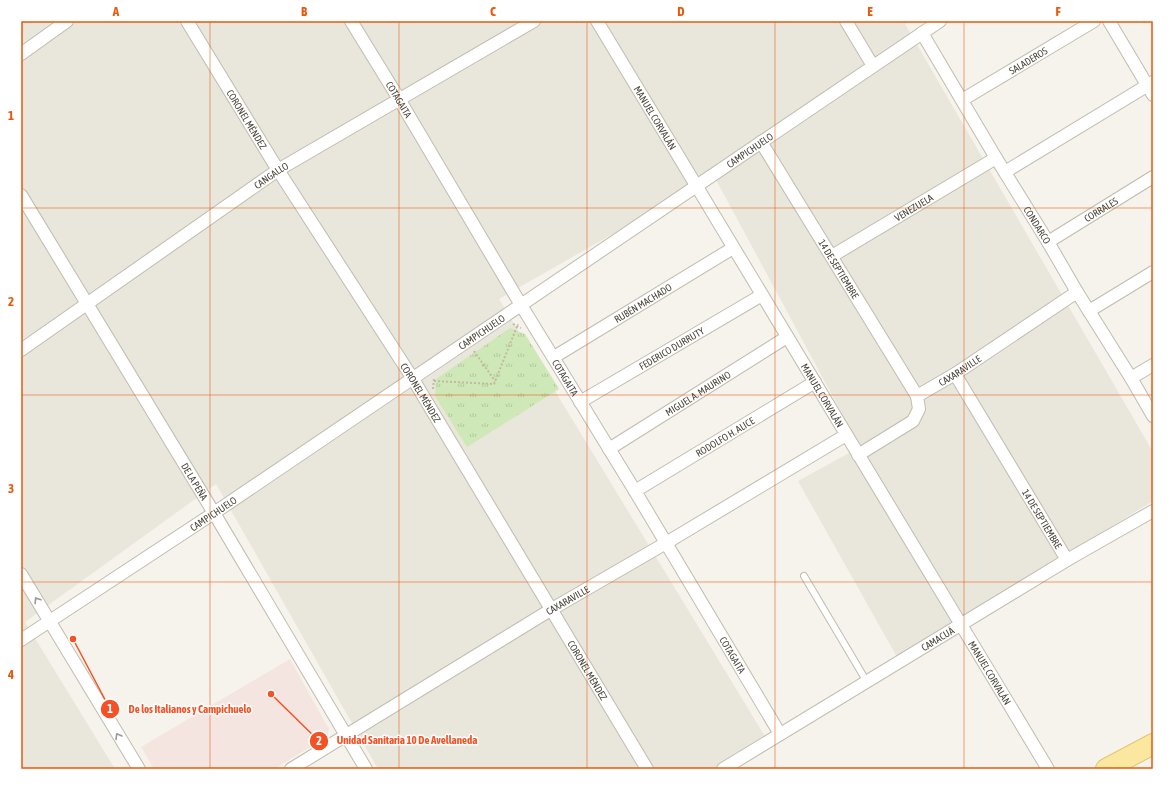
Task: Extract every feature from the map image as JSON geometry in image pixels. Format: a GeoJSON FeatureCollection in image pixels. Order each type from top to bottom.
{"type":"FeatureCollection","features":[{"type":"Feature","properties":{"kind":"main road"},"geometry":{"type":"LineString","coordinates":[[1106,769],[1153,744]]}},
{"type":"Feature","properties":{"kind":"street"},"geometry":{"type":"LineString","coordinates":[[21,54],[67,21]]}},
{"type":"Feature","properties":{"kind":"street","name":"CORONEL MÉNDEZ"},"geometry":{"type":"LineString","coordinates":[[187,21],[278,170],[413,379],[647,769]]}},
{"type":"Feature","properties":{"kind":"street","name":"COTAGAITA"},"geometry":{"type":"LineString","coordinates":[[351,21],[521,305],[636,491],[666,544],[780,734]]}},
{"type":"Feature","properties":{"kind":"street","name":"CANGALLO"},"geometry":{"type":"LineString","coordinates":[[21,350],[278,170],[534,21]]}},
{"type":"Feature","properties":{"kind":"street","name":"MANUEL CORVALÁN"},"geometry":{"type":"LineString","coordinates":[[597,21],[1048,769]]}},
{"type":"Feature","properties":{"kind":"street"},"geometry":{"type":"LineString","coordinates":[[846,21],[873,66]]}},
{"type":"Feature","properties":{"kind":"street","name":"CAMPICHUELO"},"geometry":{"type":"LineString","coordinates":[[21,640],[214,513],[413,379],[940,21]]}},
{"type":"Feature","properties":{"kind":"street","name":"SALADEROS"},"geometry":{"type":"LineString","coordinates":[[962,100],[1094,21]]}},
{"type":"Feature","properties":{"kind":"street"},"geometry":{"type":"LineString","coordinates":[[1005,172],[1151,87],[1109,21]]}},
{"type":"Feature","properties":{"kind":"street","name":"CONDARCO"},"geometry":{"type":"LineString","coordinates":[[922,33],[1153,416]]}},
{"type":"Feature","properties":{"kind":"street","name":"14 DE SEPTIEMBRE"},"geometry":{"type":"LineString","coordinates":[[761,142],[832,256],[916,396]]}},
{"type":"Feature","properties":{"kind":"street","name":"VENEZUELA"},"geometry":{"type":"LineString","coordinates":[[832,256],[996,158]]}},
{"type":"Feature","properties":{"kind":"street","name":"CORRALES"},"geometry":{"type":"LineString","coordinates":[[1048,242],[1153,177]]}},
{"type":"Feature","properties":{"kind":"street","name":"DE LA PEÑA"},"geometry":{"type":"LineString","coordinates":[[21,195],[214,513],[366,769]]}},
{"type":"Feature","properties":{"kind":"street","name":"RUBÉN MACHADO"},"geometry":{"type":"LineString","coordinates":[[554,357],[733,248]]}},
{"type":"Feature","properties":{"kind":"street"},"geometry":{"type":"LineString","coordinates":[[1089,311],[1153,272]]}},
{"type":"Feature","properties":{"kind":"street","name":"CAXARAVILLE"},"geometry":{"type":"LineString","coordinates":[[916,396],[955,374],[1077,292]]}},
{"type":"Feature","properties":{"kind":"street","name":"FEDERICO DURRUTY"},"geometry":{"type":"LineString","coordinates":[[580,402],[762,295]]}},
{"type":"Feature","properties":{"kind":"street","name":"MIGUEL A. MAURINO"},"geometry":{"type":"LineString","coordinates":[[609,449],[787,337]]}},
{"type":"Feature","properties":{"kind":"street"},"geometry":{"type":"LineString","coordinates":[[1131,378],[1153,365]]}},
{"type":"Feature","properties":{"kind":"street","name":"14 DE SEPTIEMBRE"},"geometry":{"type":"LineString","coordinates":[[955,374],[1067,560]]}},
{"type":"Feature","properties":{"kind":"street","name":"RODOLFO H. ALICE"},"geometry":{"type":"LineString","coordinates":[[636,491],[815,382]]}},
{"type":"Feature","properties":{"kind":"street"},"geometry":{"type":"LineString","coordinates":[[858,455],[912,421],[919,409],[916,396]]}},
{"type":"Feature","properties":{"kind":"street","name":"CAXARAVILLE"},"geometry":{"type":"LineString","coordinates":[[291,769],[552,609],[666,544],[846,435]]}},
{"type":"Feature","properties":{"kind":"street","name":"CAMACUÁ"},"geometry":{"type":"LineString","coordinates":[[723,769],[1067,560],[1153,511]]}},
{"type":"Feature","properties":{"kind":"street"},"geometry":{"type":"LineString","coordinates":[[21,574],[139,769]]}},
{"type":"Feature","properties":{"kind":"lane"},"geometry":{"type":"LineString","coordinates":[[804,576],[867,682]]}},
{"type":"Feature","properties":{"kind":"path"},"geometry":{"type":"LineString","coordinates":[[434,381],[494,384],[520,320]]}},
{"type":"Feature","properties":{"kind":"path"},"geometry":{"type":"LineString","coordinates":[[508,327],[514,324],[522,328]]}},
{"type":"Feature","properties":{"kind":"path"},"geometry":{"type":"LineString","coordinates":[[474,350],[495,380]]}},
{"type":"Feature","properties":{"kind":"path"},"geometry":{"type":"LineString","coordinates":[[432,392],[435,375]]}},
{"type":"Feature","properties":{"kind":"shaded area"},"geometry":{"type":"Polygon","coordinates":[[[21,21],[909,21],[905,24],[1153,452],[1153,501],[897,657],[798,481],[860,447],[714,176],[499,299],[769,743],[715,769],[378,769],[216,484],[25,622],[115,769],[21,769],[21,21]]]}},
{"type":"Feature","properties":{"kind":"shaded area"},"geometry":{"type":"Polygon","coordinates":[[[290,659],[329,729],[327,737],[274,769],[154,769],[141,747],[290,659]]]}},
{"type":"Feature","properties":{"kind":"green space"},"geometry":{"type":"Polygon","coordinates":[[[510,328],[525,334],[559,389],[467,447],[435,396],[436,379],[510,328]]]}},
{"type":"Feature","properties":{"kind":"place","name":"De los Italianos y Campichuelo"},"geometry":{"type":"Point","coordinates":[73,639]}},
{"type":"Feature","properties":{"kind":"place","name":"Unidad Sanitaria 10 De Avellaneda"},"geometry":{"type":"Point","coordinates":[271,694]}}]}
